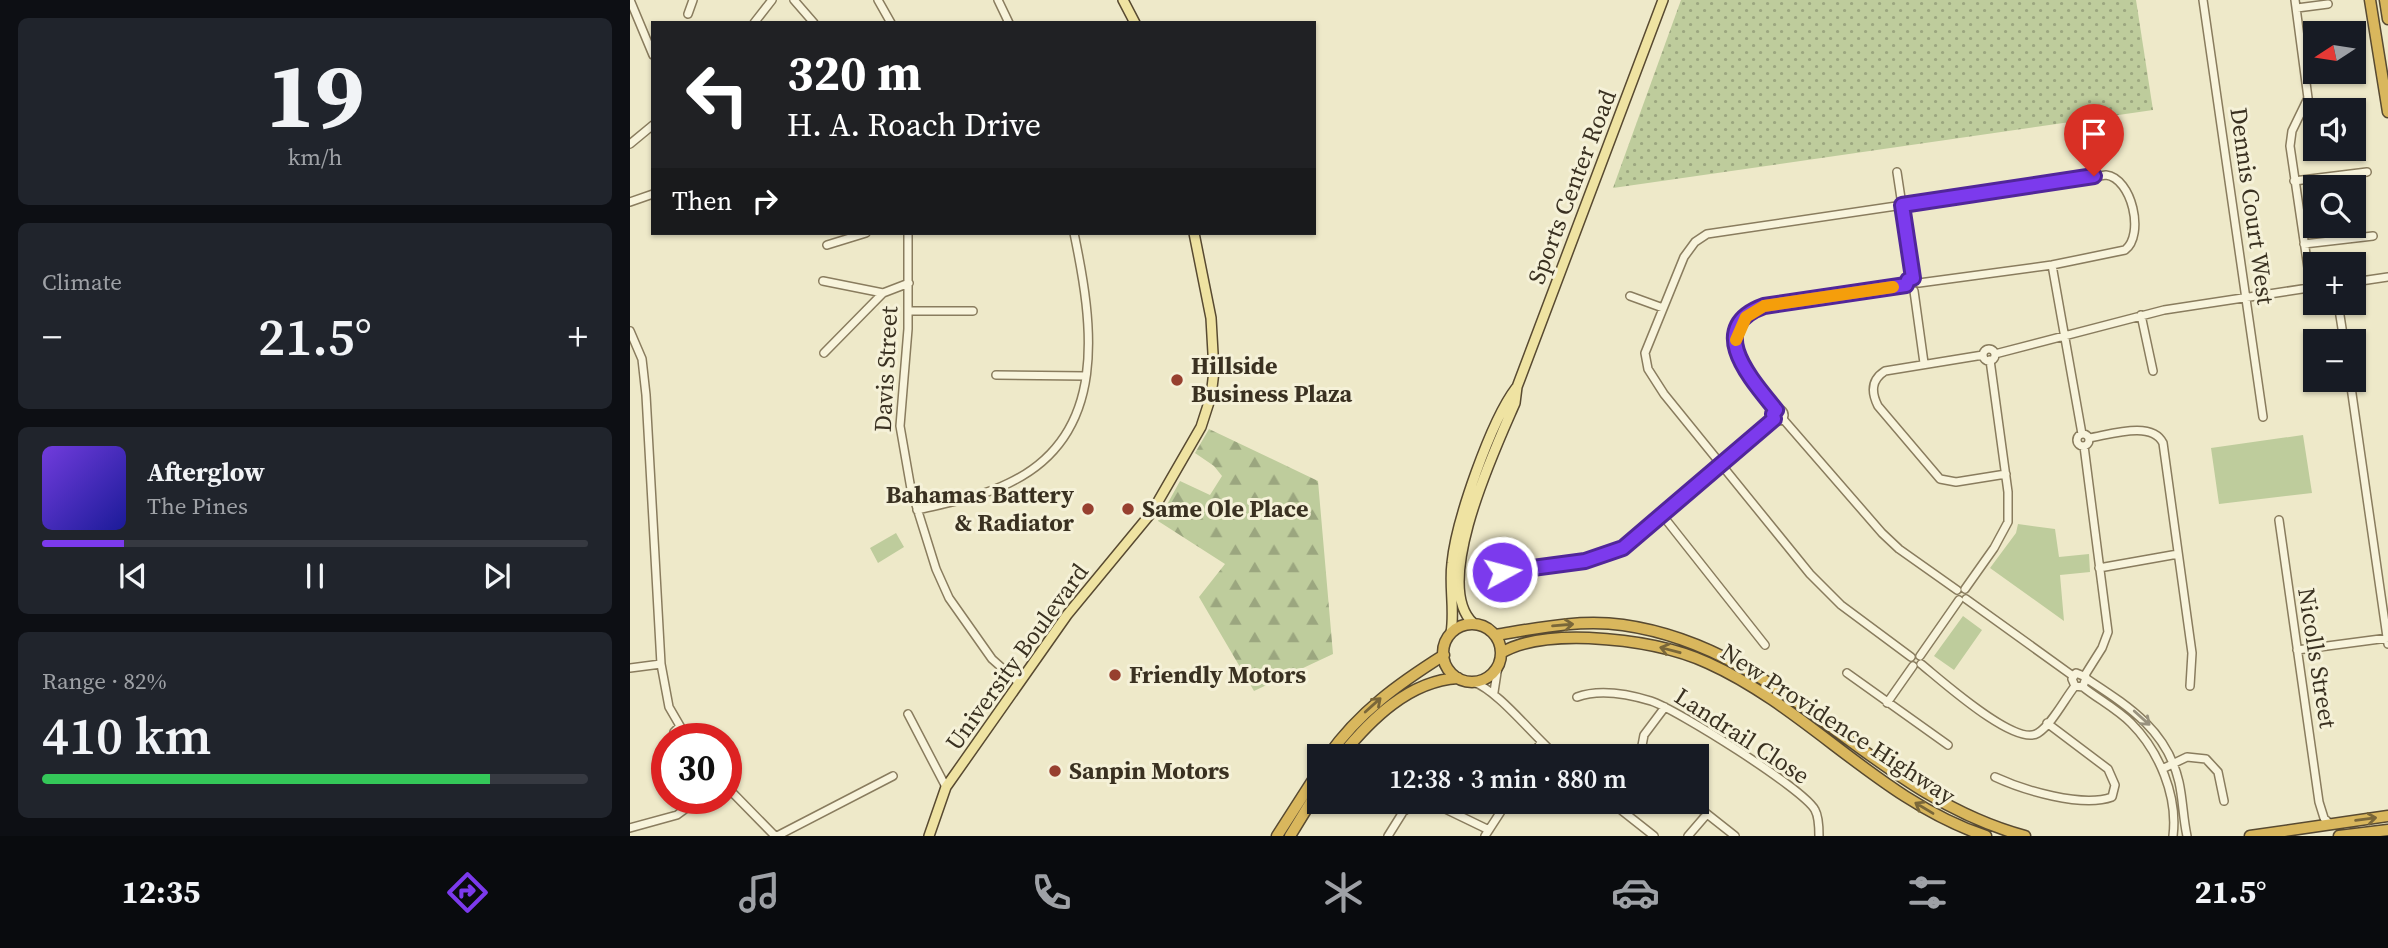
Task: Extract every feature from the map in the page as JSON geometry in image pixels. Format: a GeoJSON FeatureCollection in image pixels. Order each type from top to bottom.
{"type":"FeatureCollection","features":[{"type":"Feature","properties":{"kind":"highway"},"geometry":{"type":"LineString","coordinates":[[2371,0],[2388,112]]}},
{"type":"Feature","properties":{"kind":"highway"},"geometry":{"type":"LineString","coordinates":[[2385,0],[2388,19]]}},
{"type":"Feature","properties":{"kind":"highway"},"geometry":{"type":"LineString","coordinates":[[1351,744],[1392,704],[1438,680],[1459,678],[1473,682],[1488,677],[1498,666],[1502,653],[1496,635],[1485,626],[1473,623],[1461,626],[1451,633],[1444,655],[1448,668],[1459,678]]}},
{"type":"Feature","properties":{"kind":"highway","name":"New Providence Highway"},"geometry":{"type":"LineString","coordinates":[[1496,635],[1545,626],[1593,623],[1634,627],[1708,648],[1780,689],[1896,776],[1933,800],[1962,814],[2025,836]]}},
{"type":"Feature","properties":{"kind":"highway","name":"New Providence Highway"},"geometry":{"type":"LineString","coordinates":[[1502,653],[1514,646],[1550,639],[1604,639],[1648,645],[1706,662],[1772,701],[1923,808],[1986,836]]}},
{"type":"Feature","properties":{"kind":"highway"},"geometry":{"type":"LineString","coordinates":[[1337,744],[1378,700],[1444,655]]}},
{"type":"Feature","properties":{"kind":"highway"},"geometry":{"type":"LineString","coordinates":[[1277,836],[1307,789]]}},
{"type":"Feature","properties":{"kind":"highway"},"geometry":{"type":"LineString","coordinates":[[1290,836],[1307,809]]}},
{"type":"Feature","properties":{"kind":"highway"},"geometry":{"type":"LineString","coordinates":[[2250,836],[2388,816]]}},
{"type":"Feature","properties":{"kind":"highway"},"geometry":{"type":"LineString","coordinates":[[2339,836],[2388,830]]}},
{"type":"Feature","properties":{"kind":"main road"},"geometry":{"type":"LineString","coordinates":[[1123,0],[1134,21]]}},
{"type":"Feature","properties":{"kind":"main road","name":"Sports Center Road"},"geometry":{"type":"LineString","coordinates":[[1473,623],[1465,613],[1460,595],[1464,542],[1515,403],[1517,387],[1662,0]]}},
{"type":"Feature","properties":{"kind":"main road","name":"University Boulevard"},"geometry":{"type":"LineString","coordinates":[[929,836],[946,788],[1067,614],[1152,512],[1204,420],[1214,371],[1210,318],[1194,235]]}},
{"type":"Feature","properties":{"kind":"main road","name":"Sports Center Road"},"geometry":{"type":"LineString","coordinates":[[1451,633],[1451,565],[1461,520],[1508,399],[1517,387]]}},
{"type":"Feature","properties":{"kind":"street"},"geometry":{"type":"LineString","coordinates":[[630,0],[651,50]]}},
{"type":"Feature","properties":{"kind":"street"},"geometry":{"type":"LineString","coordinates":[[688,14],[693,0]]}},
{"type":"Feature","properties":{"kind":"street"},"geometry":{"type":"LineString","coordinates":[[756,21],[772,0]]}},
{"type":"Feature","properties":{"kind":"street"},"geometry":{"type":"LineString","coordinates":[[794,0],[812,21]]}},
{"type":"Feature","properties":{"kind":"street"},"geometry":{"type":"LineString","coordinates":[[878,0],[890,21]]}},
{"type":"Feature","properties":{"kind":"street"},"geometry":{"type":"LineString","coordinates":[[998,0],[1008,21]]}},
{"type":"Feature","properties":{"kind":"street","name":"Dennis Court West"},"geometry":{"type":"LineString","coordinates":[[2203,0],[2263,417]]}},
{"type":"Feature","properties":{"kind":"street"},"geometry":{"type":"LineString","coordinates":[[2303,53],[2296,4],[2328,4]]}},
{"type":"Feature","properties":{"kind":"street"},"geometry":{"type":"LineString","coordinates":[[2306,84],[2307,105],[2291,136],[2294,181],[2306,252]]}},
{"type":"Feature","properties":{"kind":"street"},"geometry":{"type":"LineString","coordinates":[[630,144],[651,127]]}},
{"type":"Feature","properties":{"kind":"street"},"geometry":{"type":"LineString","coordinates":[[1897,172],[1916,281],[1914,291],[1924,363]]}},
{"type":"Feature","properties":{"kind":"street"},"geometry":{"type":"LineString","coordinates":[[2294,181],[2367,172]]}},
{"type":"Feature","properties":{"kind":"street"},"geometry":{"type":"LineString","coordinates":[[1906,285],[1908,280],[2052,265],[2119,252],[2130,246],[2134,234],[2126,189],[2120,180],[2106,175],[1707,234],[1695,242],[1684,257],[1646,348],[1647,369],[1788,550],[1825,590],[2016,735],[2035,735],[2079,687],[2102,648],[2108,632],[2085,439],[2052,265]]}},
{"type":"Feature","properties":{"kind":"street"},"geometry":{"type":"LineString","coordinates":[[630,202],[651,195]]}},
{"type":"Feature","properties":{"kind":"street"},"geometry":{"type":"LineString","coordinates":[[827,244],[859,235]]}},
{"type":"Feature","properties":{"kind":"street","name":"Davis Street"},"geometry":{"type":"LineString","coordinates":[[908,235],[909,311],[900,426],[917,510],[936,569],[962,619],[992,659],[1019,683]]}},
{"type":"Feature","properties":{"kind":"street"},"geometry":{"type":"LineString","coordinates":[[917,510],[1011,483],[1048,456],[1069,435],[1077,419],[1086,376],[1086,311],[1074,235]]}},
{"type":"Feature","properties":{"kind":"street"},"geometry":{"type":"LineString","coordinates":[[2304,244],[2373,236]]}},
{"type":"Feature","properties":{"kind":"street"},"geometry":{"type":"LineString","coordinates":[[2366,280],[2388,277]]}},
{"type":"Feature","properties":{"kind":"street"},"geometry":{"type":"LineString","coordinates":[[823,281],[883,293]]}},
{"type":"Feature","properties":{"kind":"street"},"geometry":{"type":"LineString","coordinates":[[824,353],[883,293],[909,283]]}},
{"type":"Feature","properties":{"kind":"street"},"geometry":{"type":"LineString","coordinates":[[1914,291],[1906,285],[1774,304],[1751,312],[1738,331],[1736,356],[1776,410],[1773,414],[1899,549],[1961,590],[1963,599],[2073,676],[2079,687],[2128,720],[2149,744],[2162,769],[2171,802],[2173,836]]}},
{"type":"Feature","properties":{"kind":"street"},"geometry":{"type":"LineString","coordinates":[[2006,474],[1956,482],[1940,479],[1878,406],[1873,393],[1877,376],[1885,371],[1924,363],[1990,356],[2141,315],[2303,289]]}},
{"type":"Feature","properties":{"kind":"street"},"geometry":{"type":"LineString","coordinates":[[1630,296],[1663,308]]}},
{"type":"Feature","properties":{"kind":"street"},"geometry":{"type":"LineString","coordinates":[[909,311],[973,311]]}},
{"type":"Feature","properties":{"kind":"street"},"geometry":{"type":"LineString","coordinates":[[2141,315],[2153,372]]}},
{"type":"Feature","properties":{"kind":"street"},"geometry":{"type":"LineString","coordinates":[[630,331],[642,359],[646,395],[661,664],[669,707],[677,723]]}},
{"type":"Feature","properties":{"kind":"street"},"geometry":{"type":"LineString","coordinates":[[1961,590],[1994,548],[2008,522],[2006,474],[1990,356]]}},
{"type":"Feature","properties":{"kind":"street"},"geometry":{"type":"LineString","coordinates":[[996,375],[1086,376]]}},
{"type":"Feature","properties":{"kind":"street"},"geometry":{"type":"LineString","coordinates":[[2352,392],[2388,644]]}},
{"type":"Feature","properties":{"kind":"street"},"geometry":{"type":"LineString","coordinates":[[1502,572],[1598,558],[1623,548],[1779,419]]}},
{"type":"Feature","properties":{"kind":"street"},"geometry":{"type":"LineString","coordinates":[[2085,439],[2143,430],[2160,436],[2165,452],[2192,653],[2190,686]]}},
{"type":"Feature","properties":{"kind":"street"},"geometry":{"type":"LineString","coordinates":[[1663,516],[1765,645]]}},
{"type":"Feature","properties":{"kind":"street","name":"Nicolls Street"},"geometry":{"type":"LineString","coordinates":[[2278,520],[2319,802]]}},
{"type":"Feature","properties":{"kind":"street"},"geometry":{"type":"LineString","coordinates":[[2099,568],[2178,555]]}},
{"type":"Feature","properties":{"kind":"street"},"geometry":{"type":"LineString","coordinates":[[1887,703],[1963,599]]}},
{"type":"Feature","properties":{"kind":"street"},"geometry":{"type":"LineString","coordinates":[[2297,650],[2388,638]]}},
{"type":"Feature","properties":{"kind":"street"},"geometry":{"type":"LineString","coordinates":[[630,668],[661,664]]}},
{"type":"Feature","properties":{"kind":"street"},"geometry":{"type":"LineString","coordinates":[[1494,692],[1498,666]]}},
{"type":"Feature","properties":{"kind":"street"},"geometry":{"type":"LineString","coordinates":[[1847,673],[1948,745]]}},
{"type":"Feature","properties":{"kind":"street"},"geometry":{"type":"LineString","coordinates":[[2073,676],[2079,673],[2086,677],[2146,721],[2164,744],[2183,800],[2186,836]]}},
{"type":"Feature","properties":{"kind":"street"},"geometry":{"type":"LineString","coordinates":[[1473,682],[1494,692],[1541,743]]}},
{"type":"Feature","properties":{"kind":"street","name":"Landrail Close"},"geometry":{"type":"LineString","coordinates":[[1577,697],[1610,694],[1665,707],[1752,760],[1809,802],[1817,815],[1819,836]]}},
{"type":"Feature","properties":{"kind":"street"},"geometry":{"type":"LineString","coordinates":[[1642,744],[1644,735],[1665,707]]}},
{"type":"Feature","properties":{"kind":"street"},"geometry":{"type":"LineString","coordinates":[[908,713],[946,788]]}},
{"type":"Feature","properties":{"kind":"street"},"geometry":{"type":"LineString","coordinates":[[1995,777],[2018,786],[2070,798],[2099,801],[2112,797],[2115,785],[2108,769],[2047,723]]}},
{"type":"Feature","properties":{"kind":"street"},"geometry":{"type":"LineString","coordinates":[[2162,769],[2193,757],[2211,762],[2218,772],[2224,801]]}},
{"type":"Feature","properties":{"kind":"street"},"geometry":{"type":"LineString","coordinates":[[742,802],[776,836],[893,776]]}},
{"type":"Feature","properties":{"kind":"street"},"geometry":{"type":"LineString","coordinates":[[2319,802],[2324,818],[2330,824]]}},
{"type":"Feature","properties":{"kind":"street"},"geometry":{"type":"LineString","coordinates":[[2313,826],[2319,802]]}},
{"type":"Feature","properties":{"kind":"street"},"geometry":{"type":"LineString","coordinates":[[630,828],[678,814]]}},
{"type":"Feature","properties":{"kind":"street"},"geometry":{"type":"LineString","coordinates":[[1388,836],[1402,814]]}},
{"type":"Feature","properties":{"kind":"street"},"geometry":{"type":"LineString","coordinates":[[1453,814],[1487,833],[1499,814]]}},
{"type":"Feature","properties":{"kind":"street"},"geometry":{"type":"LineString","coordinates":[[1626,814],[1654,836]]}},
{"type":"Feature","properties":{"kind":"street"},"geometry":{"type":"LineString","coordinates":[[1688,836],[1707,814],[1735,836]]}},
{"type":"Feature","properties":{"kind":"green space"},"geometry":{"type":"Polygon","coordinates":[[[1681,0],[2136,0],[2153,110],[1613,188],[1681,0]]]}},
{"type":"Feature","properties":{"kind":"green space"},"geometry":{"type":"Polygon","coordinates":[[[1209,429],[1318,481],[1333,654],[1254,691],[1199,597],[1225,564],[1158,521],[1180,481],[1210,495],[1222,476],[1214,466],[1195,453],[1209,429]]]}},
{"type":"Feature","properties":{"kind":"green space"},"geometry":{"type":"Polygon","coordinates":[[[2303,435],[2312,493],[2219,504],[2211,448],[2303,435]]]}},
{"type":"Feature","properties":{"kind":"green space"},"geometry":{"type":"Polygon","coordinates":[[[2018,524],[2055,529],[2059,557],[2089,554],[2090,572],[2060,575],[2064,621],[1990,568],[2016,533],[2018,524]]]}},
{"type":"Feature","properties":{"kind":"green space"},"geometry":{"type":"Polygon","coordinates":[[[896,533],[904,547],[878,563],[870,548],[896,533]]]}},
{"type":"Feature","properties":{"kind":"green space"},"geometry":{"type":"Polygon","coordinates":[[[1963,616],[1982,630],[1954,670],[1934,656],[1963,616]]]}},
{"type":"Feature","properties":{"kind":"slow traffic"},"geometry":{"type":"LineString","coordinates":[[1736,340],[1739,327],[1746,317],[1764,306],[1893,287]]}},
{"type":"Feature","properties":{"kind":"place","name":"Hillside Business Plaza"},"geometry":{"type":"Point","coordinates":[1177,380]}},
{"type":"Feature","properties":{"kind":"place","name":"Bahamas Battery & Radiator"},"geometry":{"type":"Point","coordinates":[1088,509]}},
{"type":"Feature","properties":{"kind":"place","name":"Same Ole Place"},"geometry":{"type":"Point","coordinates":[1128,509]}},
{"type":"Feature","properties":{"kind":"place","name":"Friendly Motors"},"geometry":{"type":"Point","coordinates":[1115,675]}},
{"type":"Feature","properties":{"kind":"place","name":"Sanpin Motors"},"geometry":{"type":"Point","coordinates":[1055,771]}},
{"type":"Feature","properties":{"kind":"route"},"geometry":{"type":"LineString","coordinates":[[1502,572],[1585,561],[1623,548],[1774,419],[1773,412],[1776,410],[1742,368],[1736,356],[1736,341],[1742,322],[1751,312],[1764,306],[1906,285],[1908,280],[1913,278],[1902,205],[2094,176]]}}]}
